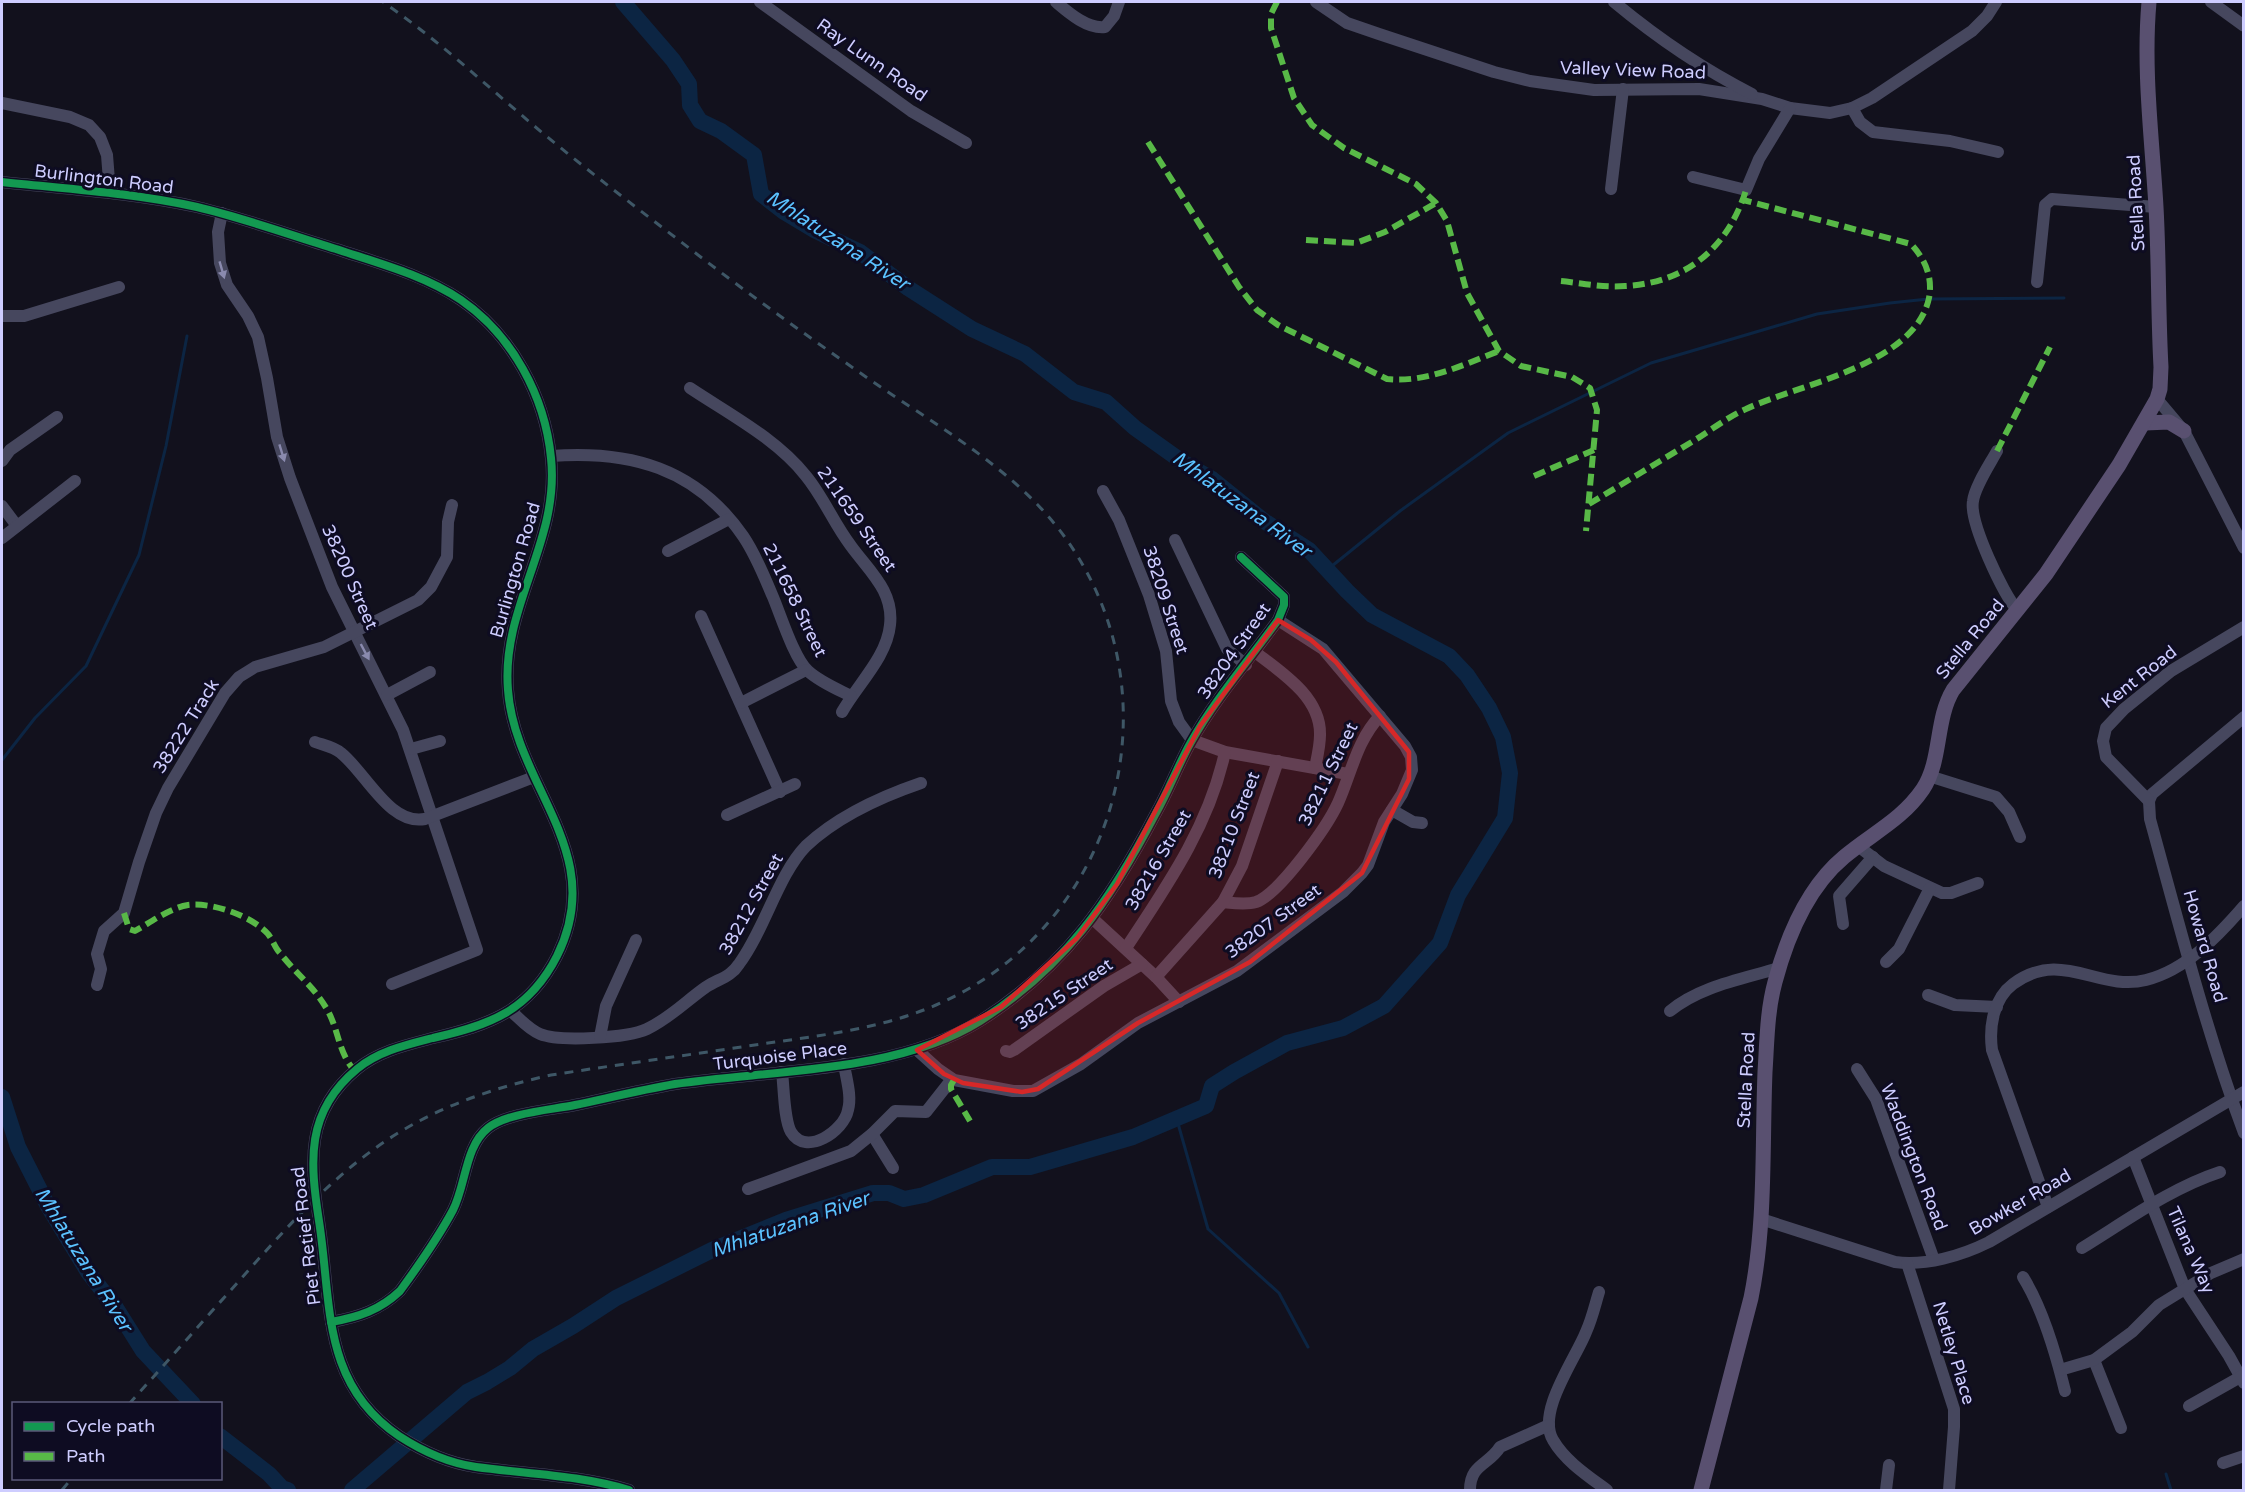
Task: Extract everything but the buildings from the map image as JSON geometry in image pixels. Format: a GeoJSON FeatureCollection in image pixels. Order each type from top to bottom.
{"type":"FeatureCollection","features":[{"type":"Feature","properties":{"kind":"main road","name":"Stella Road"},"geometry":{"type":"LineString","coordinates":[[1701,1491],[1751,1298],[1758,1257],[1767,1038],[1771,1001],[1779,968],[1792,933],[1814,891],[1836,864],[1884,829],[1922,791],[1929,776],[1947,699],[2052,565],[2145,423],[2157,399],[2161,367],[2156,207],[2147,89],[2146,54],[2149,2]]}},
{"type":"Feature","properties":{"kind":"main road"},"geometry":{"type":"LineString","coordinates":[[2145,423],[2169,422],[2184,431]]}},
{"type":"Feature","properties":{"kind":"street","name":"Ray Lunn Road"},"geometry":{"type":"LineString","coordinates":[[760,2],[911,111],[966,143]]}},
{"type":"Feature","properties":{"kind":"street"},"geometry":{"type":"LineString","coordinates":[[1056,2],[1076,18],[1098,28],[1105,27],[1114,16],[1119,2]]}},
{"type":"Feature","properties":{"kind":"street","name":"Valley View Road"},"geometry":{"type":"LineString","coordinates":[[1316,2],[1347,22],[1494,72],[1563,87],[1699,89],[1762,99],[1790,108],[1830,113],[1852,108],[1872,98],[1971,31],[1987,16],[1996,2]]}},
{"type":"Feature","properties":{"kind":"street"},"geometry":{"type":"LineString","coordinates":[[1614,2],[1688,56],[1762,99]]}},
{"type":"Feature","properties":{"kind":"street"},"geometry":{"type":"LineString","coordinates":[[2211,2],[2244,26]]}},
{"type":"Feature","properties":{"kind":"street"},"geometry":{"type":"LineString","coordinates":[[1611,189],[1623,89]]}},
{"type":"Feature","properties":{"kind":"street"},"geometry":{"type":"LineString","coordinates":[[2,103],[70,117],[90,125],[100,137],[107,155],[110,193]]}},
{"type":"Feature","properties":{"kind":"street"},"geometry":{"type":"LineString","coordinates":[[1693,177],[1746,190],[1759,159],[1790,108]]}},
{"type":"Feature","properties":{"kind":"street"},"geometry":{"type":"LineString","coordinates":[[1852,108],[1860,122],[1873,132],[1950,141],[1998,152]]}},
{"type":"Feature","properties":{"kind":"street","name":"Burlington Road"},"geometry":{"type":"LineString","coordinates":[[2,182],[160,200],[222,213],[378,262],[429,282],[461,301],[484,319],[501,337],[527,375],[543,417],[551,456],[552,488],[544,535],[517,610],[508,652],[507,685],[512,724],[570,858],[573,879],[572,909],[562,944],[549,970],[537,987],[512,1011],[469,1029],[388,1050],[355,1071]]}},
{"type":"Feature","properties":{"kind":"street"},"geometry":{"type":"LineString","coordinates":[[2037,282],[2045,205],[2052,199],[2156,207]]}},
{"type":"Feature","properties":{"kind":"street","name":"38200 Street"},"geometry":{"type":"LineString","coordinates":[[222,213],[218,232],[220,263],[223,274],[258,337],[277,437],[290,478],[319,558],[387,695],[411,749],[477,950],[392,984]]}},
{"type":"Feature","properties":{"kind":"street"},"geometry":{"type":"LineString","coordinates":[[2,316],[33,314],[119,287]]}},
{"type":"Feature","properties":{"kind":"street","name":"211659 Street"},"geometry":{"type":"LineString","coordinates":[[690,388],[778,449],[805,475],[851,546],[883,587],[890,613],[887,639],[880,654],[842,712]]}},
{"type":"Feature","properties":{"kind":"street"},"geometry":{"type":"LineString","coordinates":[[2157,399],[2184,431],[2244,548]]}},
{"type":"Feature","properties":{"kind":"street"},"geometry":{"type":"LineString","coordinates":[[2,460],[10,450],[57,417]]}},
{"type":"Feature","properties":{"kind":"street"},"geometry":{"type":"LineString","coordinates":[[2,439],[10,450]]}},
{"type":"Feature","properties":{"kind":"street"},"geometry":{"type":"LineString","coordinates":[[1998,451],[1973,498],[1972,510],[1997,576],[2009,600],[2018,611]]}},
{"type":"Feature","properties":{"kind":"street","name":"211658 Street"},"geometry":{"type":"LineString","coordinates":[[551,456],[624,457],[652,465],[687,482],[710,499],[742,535],[756,558],[806,670],[851,696]]}},
{"type":"Feature","properties":{"kind":"street"},"geometry":{"type":"LineString","coordinates":[[2,538],[75,481]]}},
{"type":"Feature","properties":{"kind":"street","name":"38209 Street"},"geometry":{"type":"LineString","coordinates":[[1103,491],[1119,520],[1149,595],[1166,651],[1171,701],[1179,722],[1192,740]]}},
{"type":"Feature","properties":{"kind":"street","name":"38222 Track"},"geometry":{"type":"LineString","coordinates":[[97,985],[101,969],[98,954],[104,931],[124,913],[156,813],[168,788],[225,693],[239,677],[255,668],[324,647],[418,600],[431,587],[447,557],[448,522],[452,505]]}},
{"type":"Feature","properties":{"kind":"street"},"geometry":{"type":"LineString","coordinates":[[2,506],[17,526]]}},
{"type":"Feature","properties":{"kind":"street"},"geometry":{"type":"LineString","coordinates":[[668,551],[729,519]]}},
{"type":"Feature","properties":{"kind":"street"},"geometry":{"type":"LineString","coordinates":[[1175,540],[1227,649],[1246,666]]}},
{"type":"Feature","properties":{"kind":"street","name":"38204 Street"},"geometry":{"type":"LineString","coordinates":[[1192,740],[1212,709],[1278,620],[1284,605],[1284,597],[1240,557]]}},
{"type":"Feature","properties":{"kind":"street"},"geometry":{"type":"LineString","coordinates":[[701,616],[780,792]]}},
{"type":"Feature","properties":{"kind":"street","name":"38207 Street"},"geometry":{"type":"LineString","coordinates":[[917,1050],[938,1069],[952,1079],[963,1083],[1033,1091],[1081,1064],[1138,1023],[1250,963],[1350,886],[1368,864],[1384,822],[1406,787],[1412,764],[1409,752],[1336,662],[1323,649],[1278,620]]}},
{"type":"Feature","properties":{"kind":"street","name":"Kent Road"},"geometry":{"type":"LineString","coordinates":[[2149,801],[2106,757],[2103,741],[2106,728],[2124,709],[2171,671],[2244,627]]}},
{"type":"Feature","properties":{"kind":"street"},"geometry":{"type":"LineString","coordinates":[[1255,652],[1287,676],[1308,700],[1321,734],[1315,768]]}},
{"type":"Feature","properties":{"kind":"street"},"geometry":{"type":"LineString","coordinates":[[741,703],[806,670]]}},
{"type":"Feature","properties":{"kind":"street"},"geometry":{"type":"LineString","coordinates":[[387,695],[430,672]]}},
{"type":"Feature","properties":{"kind":"street","name":"38211 Street"},"geometry":{"type":"LineString","coordinates":[[1223,902],[1251,903],[1263,898],[1274,889],[1321,832],[1339,801],[1348,774],[1369,729],[1380,716]]}},
{"type":"Feature","properties":{"kind":"street"},"geometry":{"type":"LineString","coordinates":[[2149,801],[2152,794],[2244,717]]}},
{"type":"Feature","properties":{"kind":"street"},"geometry":{"type":"LineString","coordinates":[[1192,740],[1225,752],[1348,774]]}},
{"type":"Feature","properties":{"kind":"street","name":"Turquoise Place"},"geometry":{"type":"LineString","coordinates":[[331,1322],[372,1312],[390,1301],[400,1291],[453,1210],[475,1143],[490,1126],[520,1116],[675,1084],[844,1064],[917,1050],[937,1043],[976,1023],[1023,990],[1060,957],[1093,919],[1117,884],[1192,740]]}},
{"type":"Feature","properties":{"kind":"street"},"geometry":{"type":"LineString","coordinates":[[411,749],[440,741]]}},
{"type":"Feature","properties":{"kind":"street"},"geometry":{"type":"LineString","coordinates":[[315,742],[338,750],[394,812],[409,820],[432,816],[534,777]]}},
{"type":"Feature","properties":{"kind":"street","name":"38216 Street"},"geometry":{"type":"LineString","coordinates":[[1126,948],[1195,837],[1209,806],[1225,752]]}},
{"type":"Feature","properties":{"kind":"street","name":"38210 Street"},"geometry":{"type":"LineString","coordinates":[[1156,977],[1223,902],[1242,866],[1278,761]]}},
{"type":"Feature","properties":{"kind":"street"},"geometry":{"type":"LineString","coordinates":[[1929,776],[1996,797],[2005,805],[2020,837]]}},
{"type":"Feature","properties":{"kind":"street","name":"38212 Street"},"geometry":{"type":"LineString","coordinates":[[512,1011],[540,1034],[567,1038],[629,1035],[644,1030],[676,1012],[709,985],[732,972],[761,930],[792,864],[823,831],[855,812],[921,783]]}},
{"type":"Feature","properties":{"kind":"street"},"geometry":{"type":"LineString","coordinates":[[727,815],[795,784]]}},
{"type":"Feature","properties":{"kind":"street","name":"Howard Road"},"geometry":{"type":"LineString","coordinates":[[2149,801],[2150,819],[2189,959],[2231,1099],[2244,1134]]}},
{"type":"Feature","properties":{"kind":"street"},"geometry":{"type":"LineString","coordinates":[[1392,810],[1413,822],[1422,823]]}},
{"type":"Feature","properties":{"kind":"street"},"geometry":{"type":"LineString","coordinates":[[1858,846],[1884,866],[1946,894],[1978,883]]}},
{"type":"Feature","properties":{"kind":"street"},"geometry":{"type":"LineString","coordinates":[[1843,924],[1839,896],[1873,857]]}},
{"type":"Feature","properties":{"kind":"street"},"geometry":{"type":"LineString","coordinates":[[1886,962],[1899,949],[1930,888]]}},
{"type":"Feature","properties":{"kind":"street"},"geometry":{"type":"LineString","coordinates":[[2048,1207],[1992,1050],[1991,1029],[1997,1007],[2006,989],[2025,975],[2039,970],[2057,969],[2133,982],[2156,976],[2189,959],[2209,943],[2244,906]]}},
{"type":"Feature","properties":{"kind":"street"},"geometry":{"type":"LineString","coordinates":[[1093,919],[1126,948],[1179,1002]]}},
{"type":"Feature","properties":{"kind":"street"},"geometry":{"type":"LineString","coordinates":[[600,1037],[606,1006],[636,940]]}},
{"type":"Feature","properties":{"kind":"street","name":"38215 Street"},"geometry":{"type":"LineString","coordinates":[[1006,1051],[1010,1053],[1104,986],[1142,964]]}},
{"type":"Feature","properties":{"kind":"street"},"geometry":{"type":"LineString","coordinates":[[1670,1011],[1683,1000],[1700,993],[1779,968]]}},
{"type":"Feature","properties":{"kind":"street"},"geometry":{"type":"LineString","coordinates":[[1928,995],[1955,1005],[1997,1007]]}},
{"type":"Feature","properties":{"kind":"street"},"geometry":{"type":"LineString","coordinates":[[782,1072],[790,1129],[798,1139],[808,1142],[828,1137],[842,1123],[848,1112],[849,1101],[844,1064]]}},
{"type":"Feature","properties":{"kind":"street","name":"Waddington Road"},"geometry":{"type":"LineString","coordinates":[[1857,1069],[1876,1099],[1934,1260]]}},
{"type":"Feature","properties":{"kind":"street","name":"Piet Retief Road"},"geometry":{"type":"LineString","coordinates":[[355,1071],[338,1090],[321,1117],[315,1134],[312,1179],[325,1258],[335,1346],[343,1369],[361,1401],[394,1433],[425,1451],[472,1467],[585,1479],[629,1491]]}},
{"type":"Feature","properties":{"kind":"street"},"geometry":{"type":"LineString","coordinates":[[748,1190],[851,1151],[895,1111],[926,1112],[952,1079]]}},
{"type":"Feature","properties":{"kind":"street","name":"Bowker Road"},"geometry":{"type":"LineString","coordinates":[[1761,1219],[1882,1259],[1907,1263],[1934,1260],[1978,1248],[2244,1092]]}},
{"type":"Feature","properties":{"kind":"street"},"geometry":{"type":"LineString","coordinates":[[872,1134],[893,1168]]}},
{"type":"Feature","properties":{"kind":"street","name":"Tilana Way"},"geometry":{"type":"LineString","coordinates":[[2133,1158],[2185,1289],[2243,1378]]}},
{"type":"Feature","properties":{"kind":"street"},"geometry":{"type":"LineString","coordinates":[[2082,1248],[2151,1206],[2220,1172]]}},
{"type":"Feature","properties":{"kind":"street"},"geometry":{"type":"LineString","coordinates":[[2060,1370],[2094,1360],[2126,1337],[2159,1305],[2223,1267],[2244,1259]]}},
{"type":"Feature","properties":{"kind":"street","name":"Netley Place"},"geometry":{"type":"LineString","coordinates":[[1907,1263],[1954,1409],[1949,1491]]}},
{"type":"Feature","properties":{"kind":"street"},"geometry":{"type":"LineString","coordinates":[[2022,1277],[2036,1300],[2065,1391]]}},
{"type":"Feature","properties":{"kind":"street"},"geometry":{"type":"LineString","coordinates":[[1599,1292],[1587,1332],[1562,1380],[1549,1425],[1552,1439],[1558,1448],[1571,1462],[1607,1491]]}},
{"type":"Feature","properties":{"kind":"street"},"geometry":{"type":"LineString","coordinates":[[2094,1360],[2121,1428]]}},
{"type":"Feature","properties":{"kind":"street"},"geometry":{"type":"LineString","coordinates":[[2189,1406],[2243,1378]]}},
{"type":"Feature","properties":{"kind":"street"},"geometry":{"type":"LineString","coordinates":[[1470,1491],[1473,1472],[1500,1447],[1549,1425]]}},
{"type":"Feature","properties":{"kind":"street"},"geometry":{"type":"LineString","coordinates":[[2223,1463],[2244,1456]]}},
{"type":"Feature","properties":{"kind":"street"},"geometry":{"type":"LineString","coordinates":[[1886,1491],[1889,1465]]}},
{"type":"Feature","properties":{"kind":"highlighted area"},"geometry":{"type":"Polygon","coordinates":[[[1278,620],[1311,640],[1336,662],[1409,752],[1409,779],[1362,873],[1250,962],[1138,1023],[1038,1089],[1022,1092],[963,1083],[944,1074],[917,1050],[1001,1007],[1077,938],[1117,884],[1200,726],[1278,620]]]}},
{"type":"Feature","properties":{"kind":"waterway","name":"Mhlatuzana River"},"geometry":{"type":"LineString","coordinates":[[352,1490],[467,1392],[510,1368],[533,1349],[616,1298],[712,1250],[786,1220],[873,1193],[889,1193],[904,1199],[924,1195],[992,1167],[1030,1167],[1133,1137],[1206,1106],[1212,1086],[1287,1043],[1343,1028],[1384,1006],[1440,943],[1458,895],[1505,818],[1510,773],[1503,737],[1489,708],[1467,675],[1449,656],[1372,615],[1309,550],[1264,521],[1212,479],[1184,463],[1135,428],[1106,402],[1074,392],[1025,354],[972,329],[908,288],[860,252],[814,230],[784,212],[761,194],[754,155],[721,131],[700,121],[690,105],[689,84],[673,60],[623,2]]}},
{"type":"Feature","properties":{"kind":"waterway"},"geometry":{"type":"LineString","coordinates":[[1327,570],[1400,511],[1508,433],[1651,363],[1817,314],[1928,299],[2064,298]]}},
{"type":"Feature","properties":{"kind":"waterway"},"geometry":{"type":"LineString","coordinates":[[2,760],[35,718],[86,666],[139,555],[166,446],[187,336]]}},
{"type":"Feature","properties":{"kind":"waterway","name":"Mhlatuzana River"},"geometry":{"type":"LineString","coordinates":[[2,1097],[18,1147],[48,1206],[88,1272],[116,1308],[143,1351],[191,1402]]}},
{"type":"Feature","properties":{"kind":"waterway"},"geometry":{"type":"LineString","coordinates":[[1177,1120],[1208,1229],[1279,1293],[1308,1347]]}},
{"type":"Feature","properties":{"kind":"waterway","name":"Mhlatuzana River"},"geometry":{"type":"LineString","coordinates":[[222,1438],[269,1474],[282,1488],[288,1490]]}},
{"type":"Feature","properties":{"kind":"waterway"},"geometry":{"type":"LineString","coordinates":[[2166,1474],[2171,1490]]}},
{"type":"Feature","properties":{"kind":"railway"},"geometry":{"type":"LineString","coordinates":[[131,1402],[313,1201],[353,1165],[398,1133],[453,1105],[492,1091],[551,1075],[854,1030],[895,1020],[936,1005],[999,969],[1049,921],[1087,865],[1112,801],[1123,734],[1119,666],[1100,599],[1064,536],[1044,512],[998,468],[799,330],[635,206],[545,135],[445,49],[383,2]]}},
{"type":"Feature","properties":{"kind":"railway"},"geometry":{"type":"LineString","coordinates":[[62,1490],[70,1480]]}},
{"type":"Feature","properties":{"kind":"marked path"},"geometry":{"type":"LineString","coordinates":[[1277,2],[1271,14],[1271,28],[1294,98],[1312,125],[1344,148],[1416,184],[1436,203],[1447,221],[1467,293],[1499,351],[1521,366],[1572,377],[1590,388],[1597,410],[1586,531]]}},
{"type":"Feature","properties":{"kind":"marked path"},"geometry":{"type":"LineString","coordinates":[[1148,142],[1239,287],[1257,310],[1278,325],[1387,379],[1402,380],[1430,376],[1499,351]]}},
{"type":"Feature","properties":{"kind":"marked path"},"geometry":{"type":"LineString","coordinates":[[1561,281],[1601,286],[1625,286],[1667,278],[1685,270],[1702,259],[1716,245],[1738,211],[1746,190]]}},
{"type":"Feature","properties":{"kind":"marked path"},"geometry":{"type":"LineString","coordinates":[[1589,504],[1739,412],[1824,381],[1879,356],[1902,340],[1919,321],[1929,298],[1930,283],[1924,262],[1911,244],[1743,200]]}},
{"type":"Feature","properties":{"kind":"marked path"},"geometry":{"type":"LineString","coordinates":[[1306,240],[1356,243],[1385,232],[1436,203]]}},
{"type":"Feature","properties":{"kind":"marked path"},"geometry":{"type":"LineString","coordinates":[[1997,451],[2050,347]]}},
{"type":"Feature","properties":{"kind":"marked path"},"geometry":{"type":"LineString","coordinates":[[1534,476],[1594,450]]}},
{"type":"Feature","properties":{"kind":"marked path"},"geometry":{"type":"LineString","coordinates":[[124,913],[129,929],[135,931],[174,909],[188,905],[220,908],[242,916],[261,927],[270,936],[286,961],[324,1004],[346,1058],[355,1071]]}},
{"type":"Feature","properties":{"kind":"marked path"},"geometry":{"type":"LineString","coordinates":[[954,1080],[951,1089],[970,1121]]}},
{"type":"Feature","properties":{"kind":"cycle path"},"geometry":{"type":"LineString","coordinates":[[2,182],[124,195],[197,207],[384,265],[432,283],[461,300],[496,331],[523,369],[542,412],[548,435],[551,489],[540,546],[513,630],[508,659],[508,690],[514,725],[526,758],[555,820],[566,852],[572,884],[570,919],[557,956],[546,975],[520,1003],[490,1021],[384,1053],[365,1063],[340,1085],[320,1120],[313,1158],[314,1178],[329,1312],[335,1340],[343,1367],[355,1392],[374,1415],[399,1436],[436,1456],[455,1463],[572,1478],[629,1490]]}},
{"type":"Feature","properties":{"kind":"cycle path"},"geometry":{"type":"LineString","coordinates":[[331,1322],[368,1312],[385,1303],[400,1291],[453,1210],[470,1155],[480,1136],[496,1123],[529,1113],[675,1084],[832,1067],[911,1051],[947,1038],[980,1021],[1037,978],[1061,955],[1103,903],[1139,845],[1200,726],[1278,620],[1284,605],[1284,597],[1241,557]]}}]}
